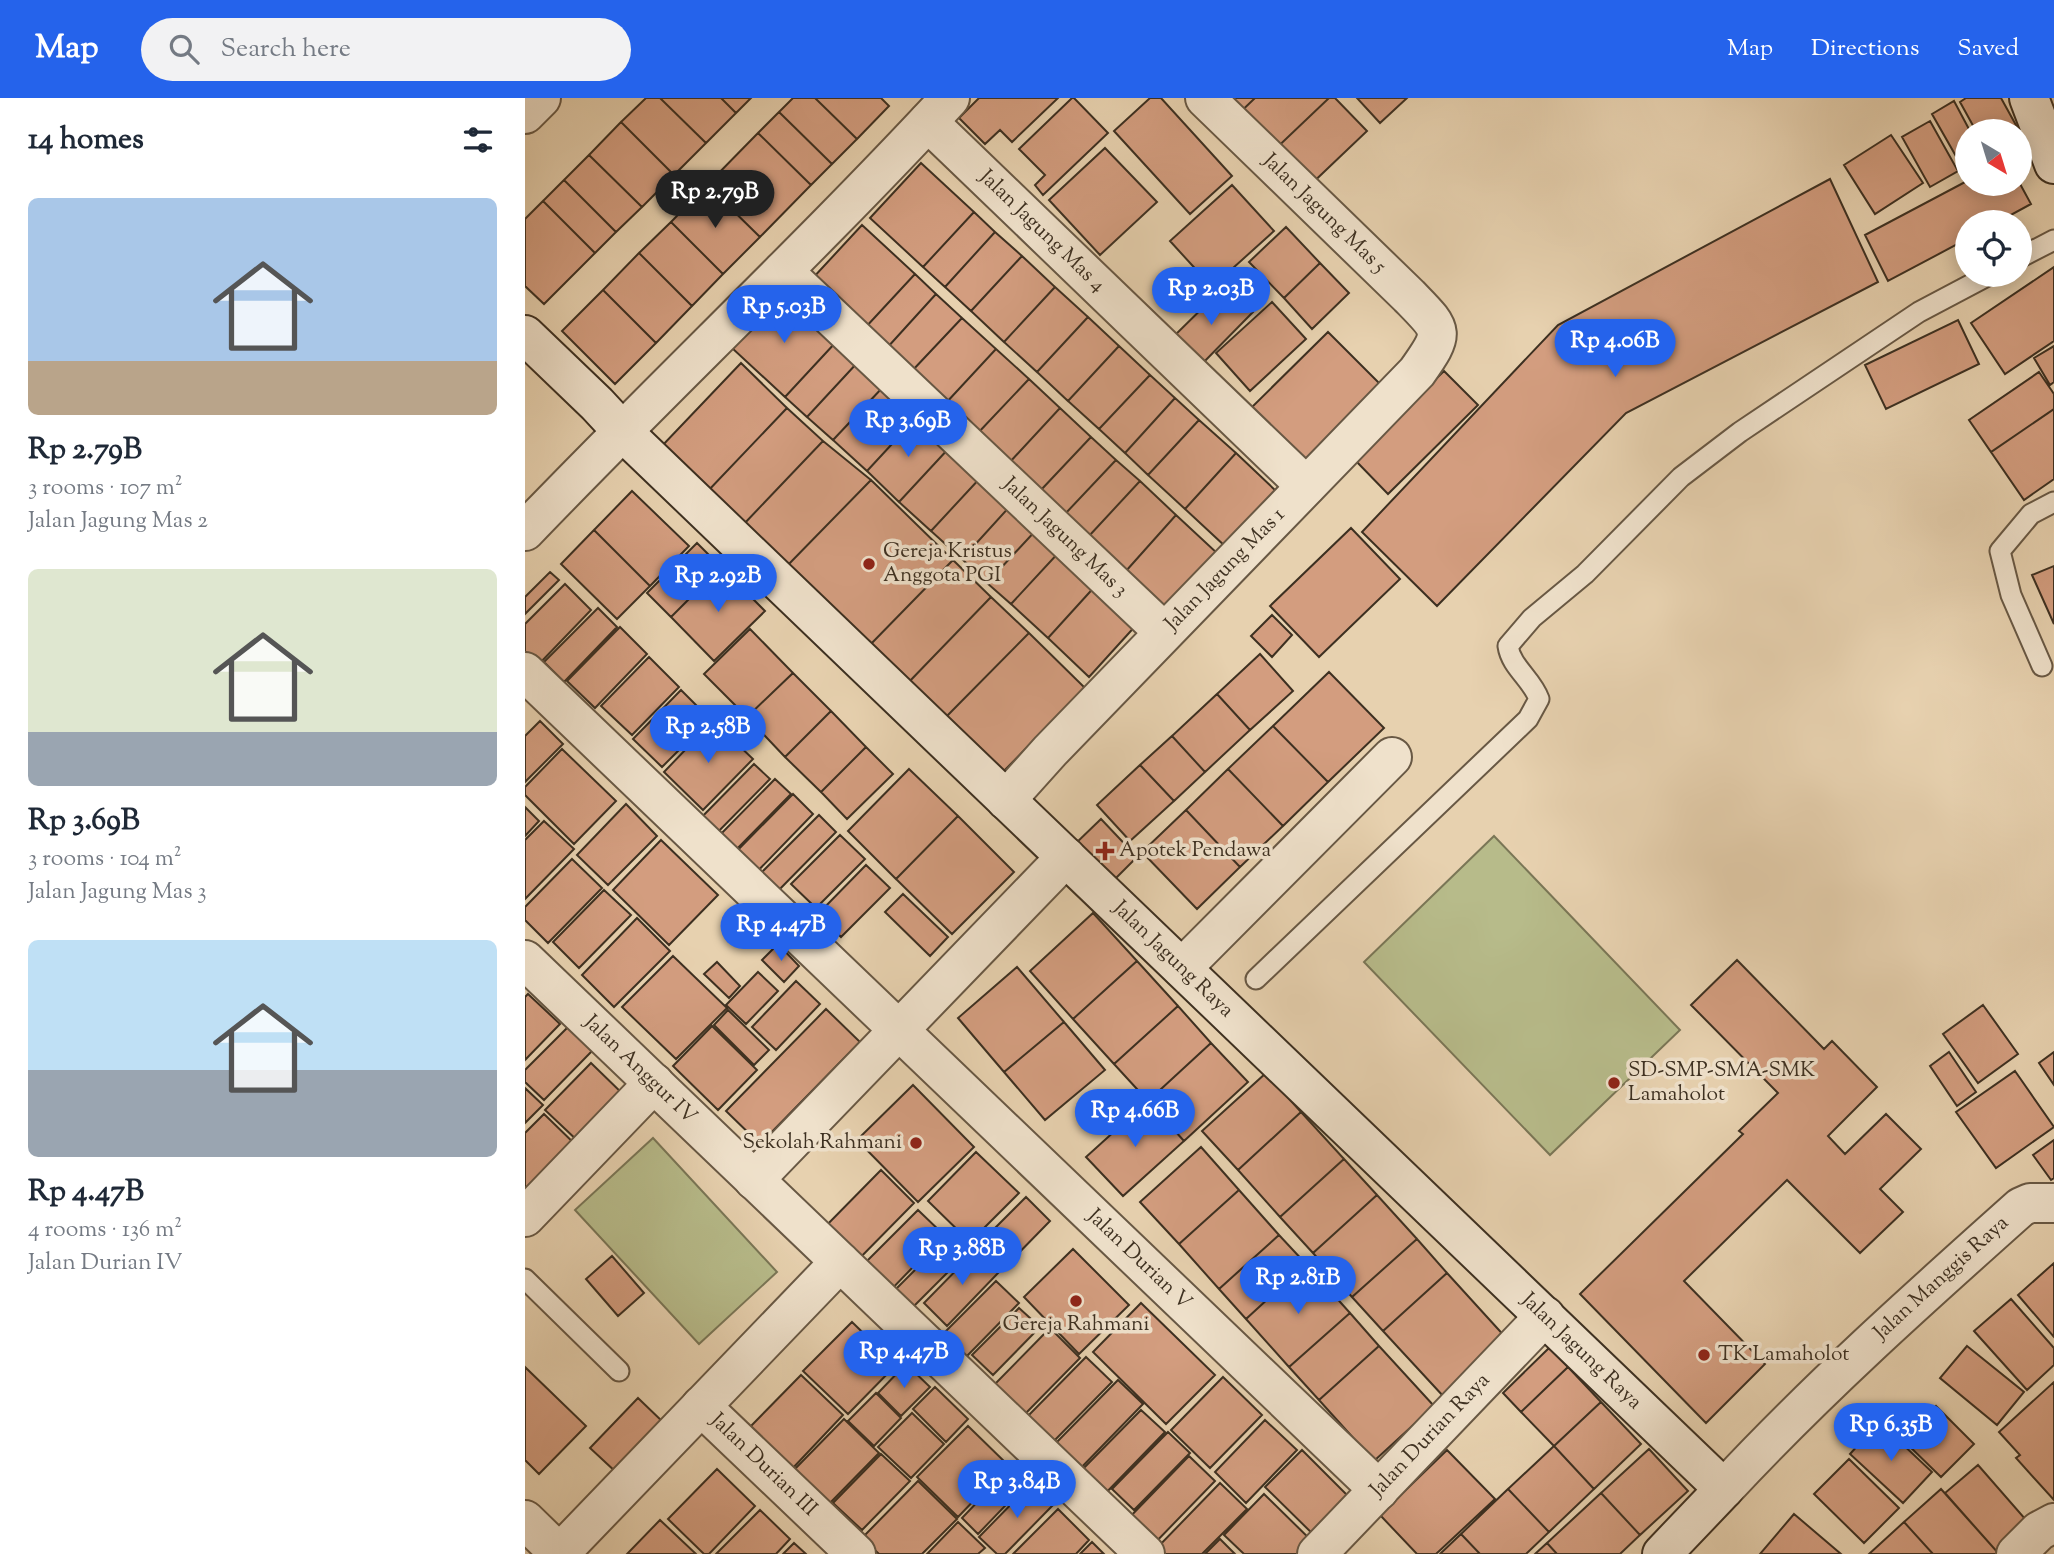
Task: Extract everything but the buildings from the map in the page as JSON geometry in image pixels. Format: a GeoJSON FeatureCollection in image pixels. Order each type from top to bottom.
{"type":"FeatureCollection","features":[{"type":"Feature","properties":{"kind":"street"},"geometry":{"type":"LineString","coordinates":[[525,114],[541,98]]}},
{"type":"Feature","properties":{"kind":"street","name":"Jalan Jagung Mas 5"},"geometry":{"type":"LineString","coordinates":[[1205,98],[1409,296],[1433,321],[1438,334]]}},
{"type":"Feature","properties":{"kind":"street"},"geometry":{"type":"LineString","coordinates":[[2029,98],[2054,164]]}},
{"type":"Feature","properties":{"kind":"street"},"geometry":{"type":"LineString","coordinates":[[525,531],[939,110]]}},
{"type":"Feature","properties":{"kind":"street","name":"Jalan Jagung Mas 4"},"geometry":{"type":"LineString","coordinates":[[939,110],[1306,486]]}},
{"type":"Feature","properties":{"kind":"street","name":"Jalan Jagung Mas 3"},"geometry":{"type":"LineString","coordinates":[[783,271],[1164,632]]}},
{"type":"Feature","properties":{"kind":"street","name":"Jalan Jagung Mas 1"},"geometry":{"type":"LineString","coordinates":[[1006,800],[1164,632],[1417,372],[1433,349],[1438,334]]}},
{"type":"Feature","properties":{"kind":"street","name":"Jalan Jagung Raya"},"geometry":{"type":"LineString","coordinates":[[525,335],[1724,1489]]}},
{"type":"Feature","properties":{"kind":"street","name":"Jalan Durian V"},"geometry":{"type":"LineString","coordinates":[[525,673],[1379,1490]]}},
{"type":"Feature","properties":{"kind":"street"},"geometry":{"type":"LineString","coordinates":[[1182,968],[1392,757]]}},
{"type":"Feature","properties":{"kind":"street"},"geometry":{"type":"LineString","coordinates":[[754,1180],[1066,857]]}},
{"type":"Feature","properties":{"kind":"street","name":"Jalan Anggur IV"},"geometry":{"type":"LineString","coordinates":[[525,960],[1145,1554]]}},
{"type":"Feature","properties":{"kind":"street"},"geometry":{"type":"LineString","coordinates":[[525,1217],[654,1083]]}},
{"type":"Feature","properties":{"kind":"street","name":"Jalan Manggis Raya"},"geometry":{"type":"LineString","coordinates":[[1662,1554],[1758,1452],[1871,1344],[2021,1208],[2030,1203],[2054,1203]]}},
{"type":"Feature","properties":{"kind":"street"},"geometry":{"type":"LineString","coordinates":[[525,1520],[560,1554],[840,1262]]}},
{"type":"Feature","properties":{"kind":"street","name":"Jalan Durian Raya"},"geometry":{"type":"LineString","coordinates":[[1317,1554],[1545,1316]]}},
{"type":"Feature","properties":{"kind":"street","name":"Jalan Durian III"},"geometry":{"type":"LineString","coordinates":[[701,1406],[856,1554]]}},
{"type":"Feature","properties":{"kind":"street"},"geometry":{"type":"LineString","coordinates":[[2016,1554],[2039,1531],[2054,1523]]}},
{"type":"Feature","properties":{"kind":"lane"},"geometry":{"type":"LineString","coordinates":[[2032,251],[2054,240]]}},
{"type":"Feature","properties":{"kind":"lane"},"geometry":{"type":"LineString","coordinates":[[1256,979],[1528,719],[1539,699],[1535,687],[1513,660],[1508,646],[1532,618],[1585,574],[1681,477],[1740,432],[1919,312],[1966,287]]}},
{"type":"Feature","properties":{"kind":"lane"},"geometry":{"type":"LineString","coordinates":[[2042,666],[2011,595],[2000,551],[2031,514],[2054,502]]}},
{"type":"Feature","properties":{"kind":"lane"},"geometry":{"type":"LineString","coordinates":[[525,1279],[619,1371]]}},
{"type":"Feature","properties":{"kind":"green space"},"geometry":{"type":"Polygon","coordinates":[[[1494,836],[1680,1030],[1550,1155],[1364,962],[1494,836]]]}},
{"type":"Feature","properties":{"kind":"green space"},"geometry":{"type":"Polygon","coordinates":[[[653,1138],[777,1272],[699,1344],[575,1210],[653,1138]]]}},
{"type":"Feature","properties":{"kind":"place","name":"Gereja Kristus Anggota PGI"},"geometry":{"type":"Point","coordinates":[869,564]}},
{"type":"Feature","properties":{"kind":"place","name":"Apotek Pendawa"},"geometry":{"type":"Point","coordinates":[1105,851]}},
{"type":"Feature","properties":{"kind":"place","name":"SD-SMP-SMA-SMK Lamaholot"},"geometry":{"type":"Point","coordinates":[1614,1083]}},
{"type":"Feature","properties":{"kind":"place","name":"Sekolah Rahmani"},"geometry":{"type":"Point","coordinates":[916,1143]}},
{"type":"Feature","properties":{"kind":"place","name":"Gereja Rahmani"},"geometry":{"type":"Point","coordinates":[1076,1301]}},
{"type":"Feature","properties":{"kind":"place","name":"TK Lamaholot"},"geometry":{"type":"Point","coordinates":[1704,1355]}}]}
